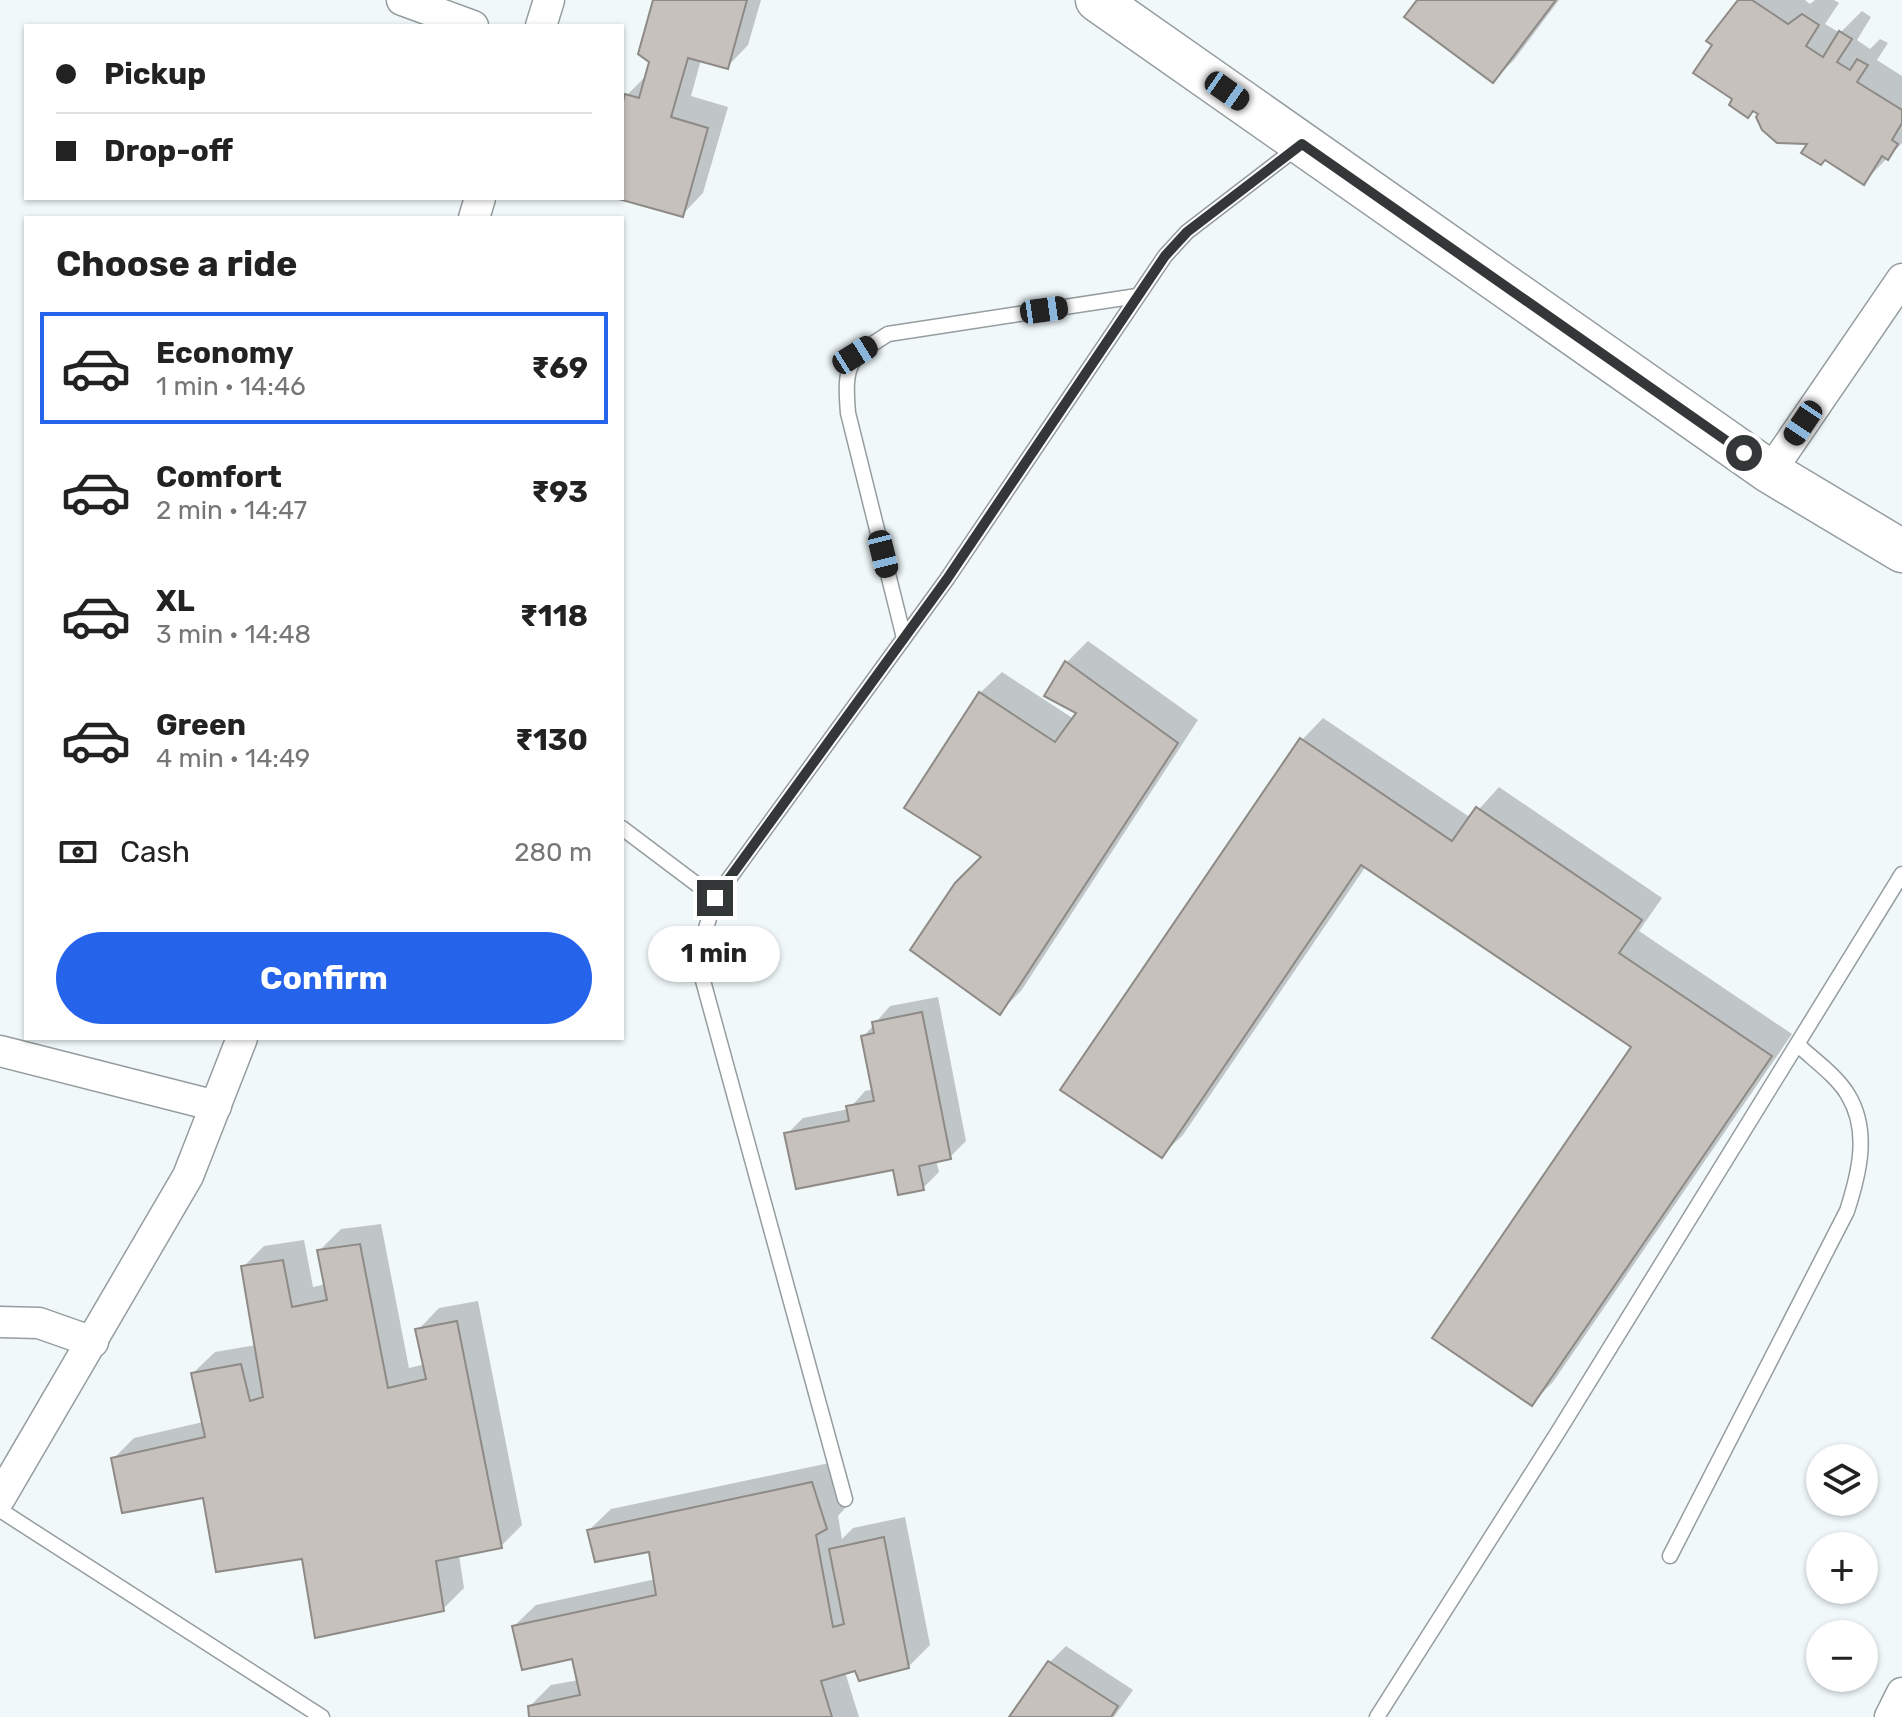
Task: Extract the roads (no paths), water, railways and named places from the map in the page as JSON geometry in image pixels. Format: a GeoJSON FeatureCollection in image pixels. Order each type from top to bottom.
{"type":"FeatureCollection","features":[{"type":"Feature","properties":{"kind":"street"},"geometry":{"type":"LineString","coordinates":[[402,0],[468,24]]}},
{"type":"Feature","properties":{"kind":"street"},"geometry":{"type":"LineString","coordinates":[[542,24],[549,0]]}},
{"type":"Feature","properties":{"kind":"street"},"geometry":{"type":"LineString","coordinates":[[1103,2],[1770,472],[1902,551]]}},
{"type":"Feature","properties":{"kind":"street"},"geometry":{"type":"LineString","coordinates":[[1770,472],[1902,279]]}},
{"type":"Feature","properties":{"kind":"street"},"geometry":{"type":"LineString","coordinates":[[0,1498],[188,1176],[241,1040]]}},
{"type":"Feature","properties":{"kind":"street"},"geometry":{"type":"LineString","coordinates":[[0,1051],[216,1106]]}},
{"type":"Feature","properties":{"kind":"street"},"geometry":{"type":"LineString","coordinates":[[0,1322],[39,1323],[93,1342]]}},
{"type":"Feature","properties":{"kind":"street"},"geometry":{"type":"LineString","coordinates":[[1890,1717],[1902,1693]]}},
{"type":"Feature","properties":{"kind":"lane"},"geometry":{"type":"LineString","coordinates":[[845,1499],[702,977],[704,935],[715,898],[904,638],[1165,256],[1187,232],[1302,144]]}},
{"type":"Feature","properties":{"kind":"lane"},"geometry":{"type":"LineString","coordinates":[[904,638],[848,413],[845,382],[855,355],[888,334],[1137,296]]}},
{"type":"Feature","properties":{"kind":"lane"},"geometry":{"type":"LineString","coordinates":[[624,830],[715,898]]}},
{"type":"Feature","properties":{"kind":"lane"},"geometry":{"type":"LineString","coordinates":[[1377,1717],[1902,874]]}},
{"type":"Feature","properties":{"kind":"lane"},"geometry":{"type":"LineString","coordinates":[[1670,1556],[1847,1211],[1860,1171],[1859,1121],[1847,1093],[1798,1045]]}},
{"type":"Feature","properties":{"kind":"lane"},"geometry":{"type":"LineString","coordinates":[[0,1510],[322,1717]]}}]}
